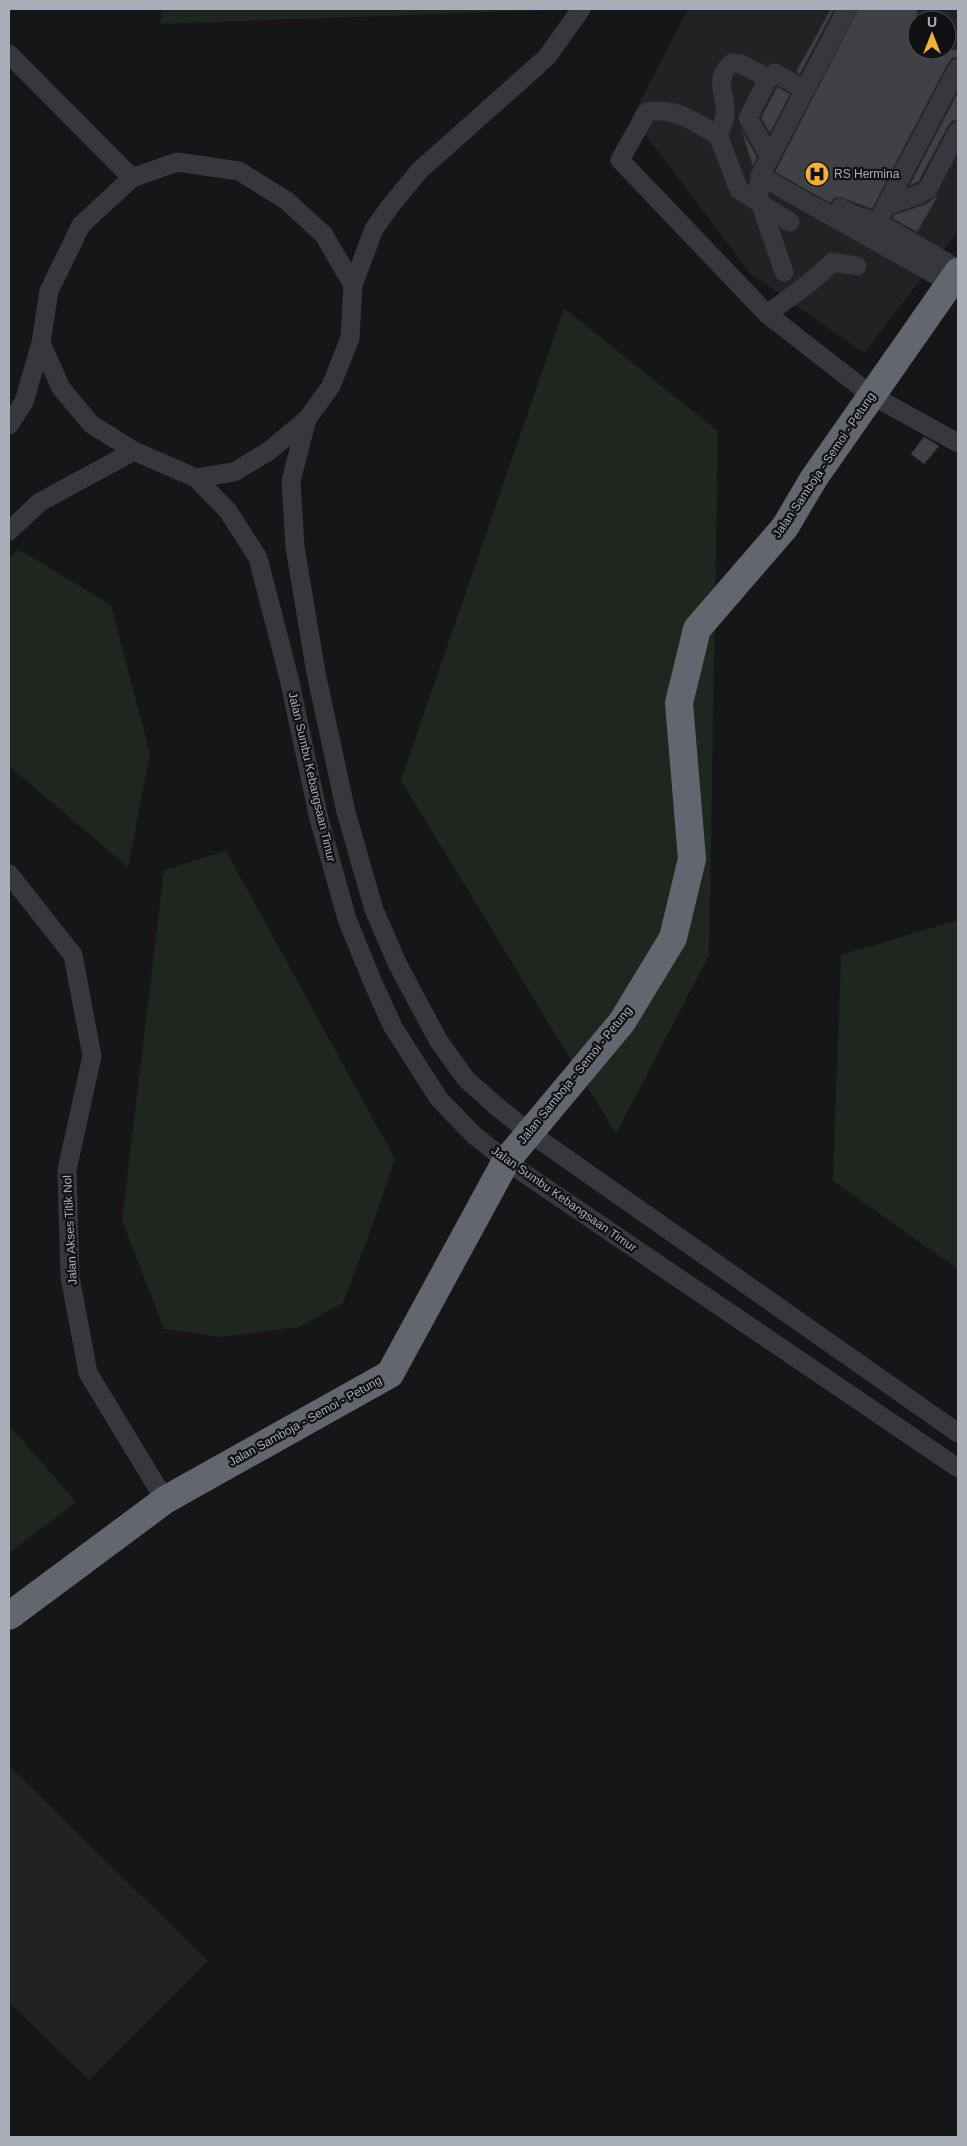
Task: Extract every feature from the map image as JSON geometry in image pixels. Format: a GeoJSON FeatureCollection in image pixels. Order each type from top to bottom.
{"type":"FeatureCollection","features":[{"type":"Feature","properties":{"kind":"highway","name":"Jalan Samboja - Semoi - Petung"},"geometry":{"type":"LineString","coordinates":[[9,1616],[165,1500],[390,1374],[506,1161],[622,1022],[673,938],[692,859],[679,703],[697,629],[784,527],[814,478],[951,272]]}},
{"type":"Feature","properties":{"kind":"street","name":"Jalan Sumbu Kebangsaan Timur"},"geometry":{"type":"LineString","coordinates":[[196,478],[234,472],[269,451],[307,419],[330,386],[350,338],[353,285],[374,229],[420,170],[547,57],[581,9]]}},
{"type":"Feature","properties":{"kind":"street"},"geometry":{"type":"LineString","coordinates":[[768,314],[782,290],[784,272],[759,199],[759,181],[847,9]]}},
{"type":"Feature","properties":{"kind":"street"},"geometry":{"type":"LineString","coordinates":[[9,54],[132,178]]}},
{"type":"Feature","properties":{"kind":"street"},"geometry":{"type":"LineString","coordinates":[[760,74],[741,64],[732,63],[725,69],[721,79],[725,116],[718,135],[739,190],[790,222]]}},
{"type":"Feature","properties":{"kind":"street"},"geometry":{"type":"LineString","coordinates":[[877,222],[958,69]]}},
{"type":"Feature","properties":{"kind":"street"},"geometry":{"type":"LineString","coordinates":[[770,157],[748,118],[769,77],[775,73],[805,90]]}},
{"type":"Feature","properties":{"kind":"street"},"geometry":{"type":"LineString","coordinates":[[718,135],[676,113],[662,110],[647,112],[620,160],[768,314],[871,395],[958,443]]}},
{"type":"Feature","properties":{"kind":"street"},"geometry":{"type":"LineString","coordinates":[[795,183],[854,215],[877,222],[928,189],[958,131]]}},
{"type":"Feature","properties":{"kind":"street"},"geometry":{"type":"LineString","coordinates":[[9,425],[24,402],[41,343],[49,290],[81,225],[132,178],[178,162],[239,172],[287,201],[324,235],[353,285]]}},
{"type":"Feature","properties":{"kind":"street"},"geometry":{"type":"LineString","coordinates":[[759,181],[877,222],[908,249],[951,272]]}},
{"type":"Feature","properties":{"kind":"street"},"geometry":{"type":"LineString","coordinates":[[768,314],[808,284],[833,262],[857,266]]}},
{"type":"Feature","properties":{"kind":"street","name":"Jalan Sumbu Kebangsaan Timur"},"geometry":{"type":"LineString","coordinates":[[41,343],[61,388],[91,424],[134,452],[196,478],[228,511],[258,558],[289,678],[319,819],[347,919],[393,1028],[439,1099],[474,1135],[506,1161],[958,1468]]}},
{"type":"Feature","properties":{"kind":"street","name":"Jalan Sumbu Kebangsaan Timur"},"geometry":{"type":"LineString","coordinates":[[307,419],[291,481],[295,547],[316,673],[346,812],[374,910],[398,966],[438,1040],[466,1079],[530,1133],[958,1433]]}},
{"type":"Feature","properties":{"kind":"street"},"geometry":{"type":"LineString","coordinates":[[9,531],[40,502],[134,452]]}},
{"type":"Feature","properties":{"kind":"street","name":"Jalan Akses Titik Nol"},"geometry":{"type":"LineString","coordinates":[[9,874],[73,955],[92,1056],[67,1170],[70,1277],[88,1373],[165,1500]]}},
{"type":"Feature","properties":{"kind":"shaded area"},"geometry":{"type":"Polygon","coordinates":[[[162,9],[570,9],[160,24],[162,9]]]}},
{"type":"Feature","properties":{"kind":"shaded area","name":"RS Hermina"},"geometry":{"type":"Polygon","coordinates":[[[688,9],[958,9],[958,231],[864,353],[751,274],[632,117],[688,9]]]}},
{"type":"Feature","properties":{"kind":"shaded area"},"geometry":{"type":"Polygon","coordinates":[[[564,308],[718,431],[709,955],[616,1134],[401,780],[564,308]]]}},
{"type":"Feature","properties":{"kind":"shaded area"},"geometry":{"type":"Polygon","coordinates":[[[18,549],[111,605],[150,754],[128,867],[9,766],[9,560],[18,549]]]}},
{"type":"Feature","properties":{"kind":"shaded area"},"geometry":{"type":"Polygon","coordinates":[[[226,851],[395,1159],[343,1303],[299,1327],[221,1337],[164,1329],[122,1220],[164,870],[226,851]]]}},
{"type":"Feature","properties":{"kind":"shaded area"},"geometry":{"type":"Polygon","coordinates":[[[958,920],[958,1269],[833,1181],[841,955],[958,920]]]}},
{"type":"Feature","properties":{"kind":"shaded area"},"geometry":{"type":"Polygon","coordinates":[[[9,1425],[76,1502],[9,1553],[9,1425]]]}},
{"type":"Feature","properties":{"kind":"shaded area"},"geometry":{"type":"Polygon","coordinates":[[[9,1766],[208,1961],[89,2080],[9,2002],[9,1766]]]}},
{"type":"Feature","properties":{"kind":"building"},"geometry":{"type":"Polygon","coordinates":[[[831,9],[834,9],[800,74],[796,72],[831,9]]]}},
{"type":"Feature","properties":{"kind":"building"},"geometry":{"type":"Polygon","coordinates":[[[858,9],[917,9],[907,10],[907,60],[950,60],[872,209],[840,197],[834,198],[830,203],[775,172],[858,9]]]}},
{"type":"Feature","properties":{"kind":"building"},"geometry":{"type":"Polygon","coordinates":[[[777,87],[790,94],[770,133],[761,118],[777,87]]]}},
{"type":"Feature","properties":{"kind":"building"},"geometry":{"type":"Polygon","coordinates":[[[958,92],[958,120],[952,121],[948,126],[919,181],[909,186],[958,92]]]}},
{"type":"Feature","properties":{"kind":"building"},"geometry":{"type":"Polygon","coordinates":[[[741,129],[757,157],[753,166],[741,129]]]}},
{"type":"Feature","properties":{"kind":"building"},"geometry":{"type":"Polygon","coordinates":[[[938,195],[917,232],[892,218],[894,215],[926,204],[938,195]]]}},
{"type":"Feature","properties":{"kind":"building"},"geometry":{"type":"Polygon","coordinates":[[[924,437],[939,446],[924,464],[911,454],[924,437]]]}},
{"type":"Feature","properties":{"kind":"place","name":"RS Hermina"},"geometry":{"type":"Point","coordinates":[817,174]}}]}
